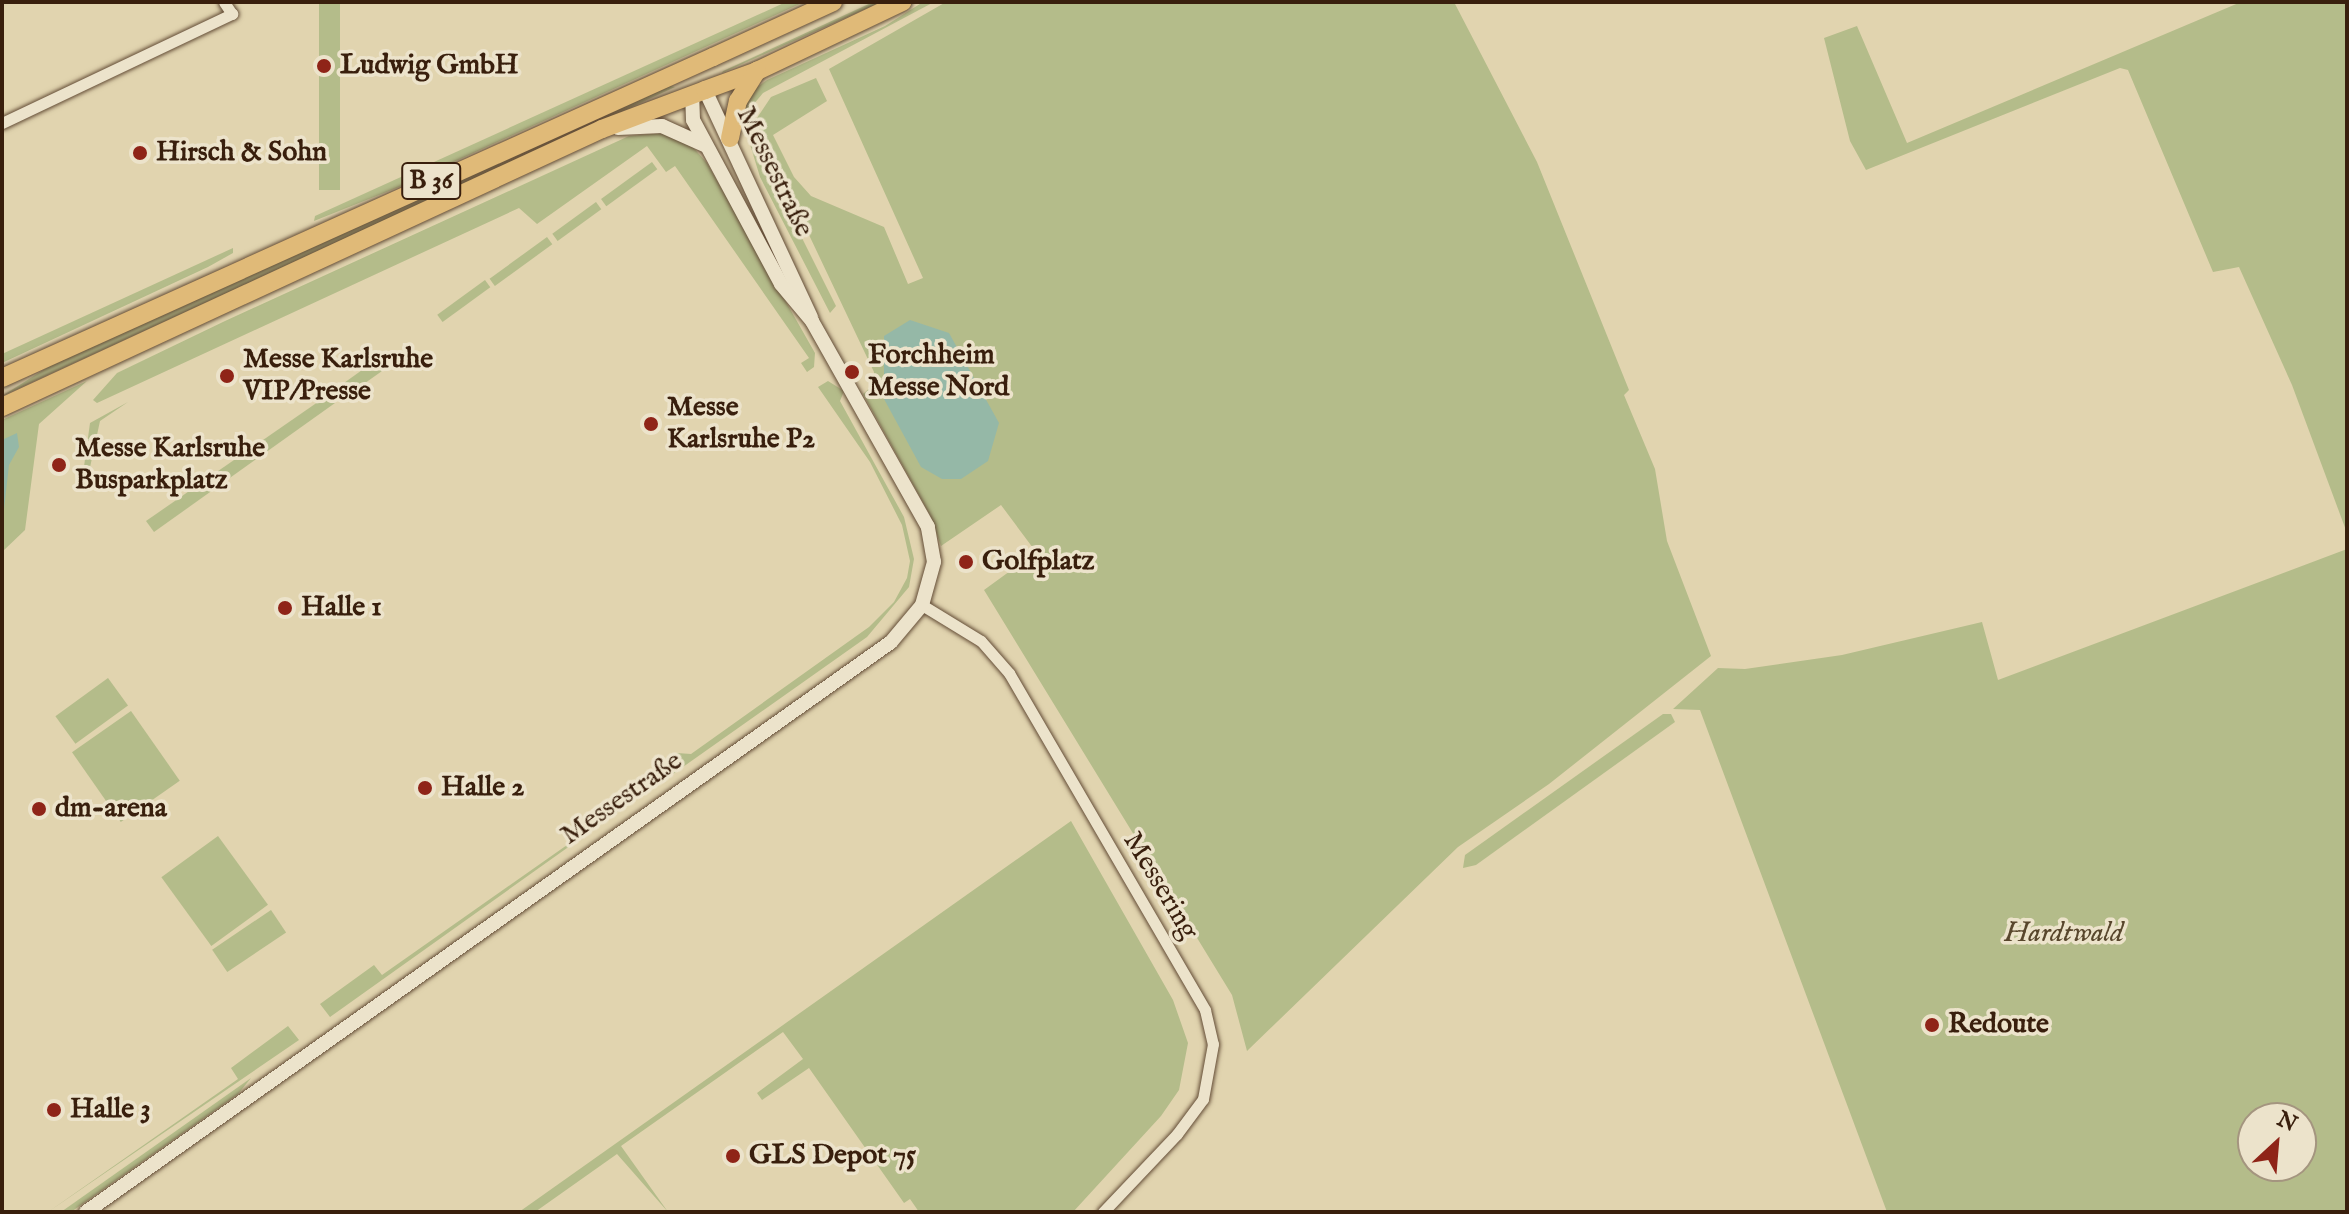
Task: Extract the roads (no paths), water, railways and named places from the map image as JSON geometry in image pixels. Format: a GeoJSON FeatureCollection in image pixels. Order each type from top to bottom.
{"type":"FeatureCollection","features":[{"type":"Feature","properties":{"kind":"main road","name":"B 36"},"geometry":{"type":"LineString","coordinates":[[2,378],[833,2]]}},
{"type":"Feature","properties":{"kind":"main road","name":"B 36"},"geometry":{"type":"LineString","coordinates":[[2,407],[602,129],[698,89],[757,71],[902,2]]}},
{"type":"Feature","properties":{"kind":"main road"},"geometry":{"type":"LineString","coordinates":[[662,79],[698,89],[713,57]]}},
{"type":"Feature","properties":{"kind":"main road"},"geometry":{"type":"LineString","coordinates":[[730,138],[738,101],[757,71]]}},
{"type":"Feature","properties":{"kind":"street"},"geometry":{"type":"LineString","coordinates":[[2,123],[232,14],[224,2]]}},
{"type":"Feature","properties":{"kind":"street","name":"Messestraße"},"geometry":{"type":"LineString","coordinates":[[86,1212],[891,642],[922,605],[934,562],[928,527],[812,321],[730,138],[698,89]]}},
{"type":"Feature","properties":{"kind":"street","name":"Messestraße"},"geometry":{"type":"LineString","coordinates":[[698,89],[693,120],[781,284],[812,321]]}},
{"type":"Feature","properties":{"kind":"street"},"geometry":{"type":"LineString","coordinates":[[602,129],[662,126],[708,148]]}},
{"type":"Feature","properties":{"kind":"street","name":"Messering"},"geometry":{"type":"LineString","coordinates":[[922,605],[981,641],[1009,673],[1205,1010],[1213,1044],[1203,1099],[1177,1134],[1103,1212]]}},
{"type":"Feature","properties":{"kind":"place","name":"Ludwig GmbH"},"geometry":{"type":"Point","coordinates":[324,66]}},
{"type":"Feature","properties":{"kind":"place","name":"Hirsch & Sohn"},"geometry":{"type":"Point","coordinates":[140,153]}},
{"type":"Feature","properties":{"kind":"place","name":"Forchheim Messe Nord"},"geometry":{"type":"Point","coordinates":[852,372]}},
{"type":"Feature","properties":{"kind":"place","name":"Messe Karlsruhe VIP/Presse"},"geometry":{"type":"Point","coordinates":[227,376]}},
{"type":"Feature","properties":{"kind":"place","name":"Messe Karlsruhe P2"},"geometry":{"type":"Point","coordinates":[651,424]}},
{"type":"Feature","properties":{"kind":"place","name":"Messe Karlsruhe Busparkplatz"},"geometry":{"type":"Point","coordinates":[59,465]}},
{"type":"Feature","properties":{"kind":"place","name":"Golfplatz"},"geometry":{"type":"Point","coordinates":[966,562]}},
{"type":"Feature","properties":{"kind":"place","name":"Halle 1"},"geometry":{"type":"Point","coordinates":[285,608]}},
{"type":"Feature","properties":{"kind":"place","name":"Halle 2"},"geometry":{"type":"Point","coordinates":[425,788]}},
{"type":"Feature","properties":{"kind":"place","name":"dm-arena"},"geometry":{"type":"Point","coordinates":[39,809]}},
{"type":"Feature","properties":{"kind":"place","name":"Redoute"},"geometry":{"type":"Point","coordinates":[1932,1025]}},
{"type":"Feature","properties":{"kind":"place","name":"Halle 3"},"geometry":{"type":"Point","coordinates":[54,1110]}},
{"type":"Feature","properties":{"kind":"place","name":"GLS Depot 75"},"geometry":{"type":"Point","coordinates":[733,1156]}},
{"type":"Feature","properties":{"kind":"park label","name":"Hardtwald"},"geometry":{"type":"Point","coordinates":[2064,934]}}]}
